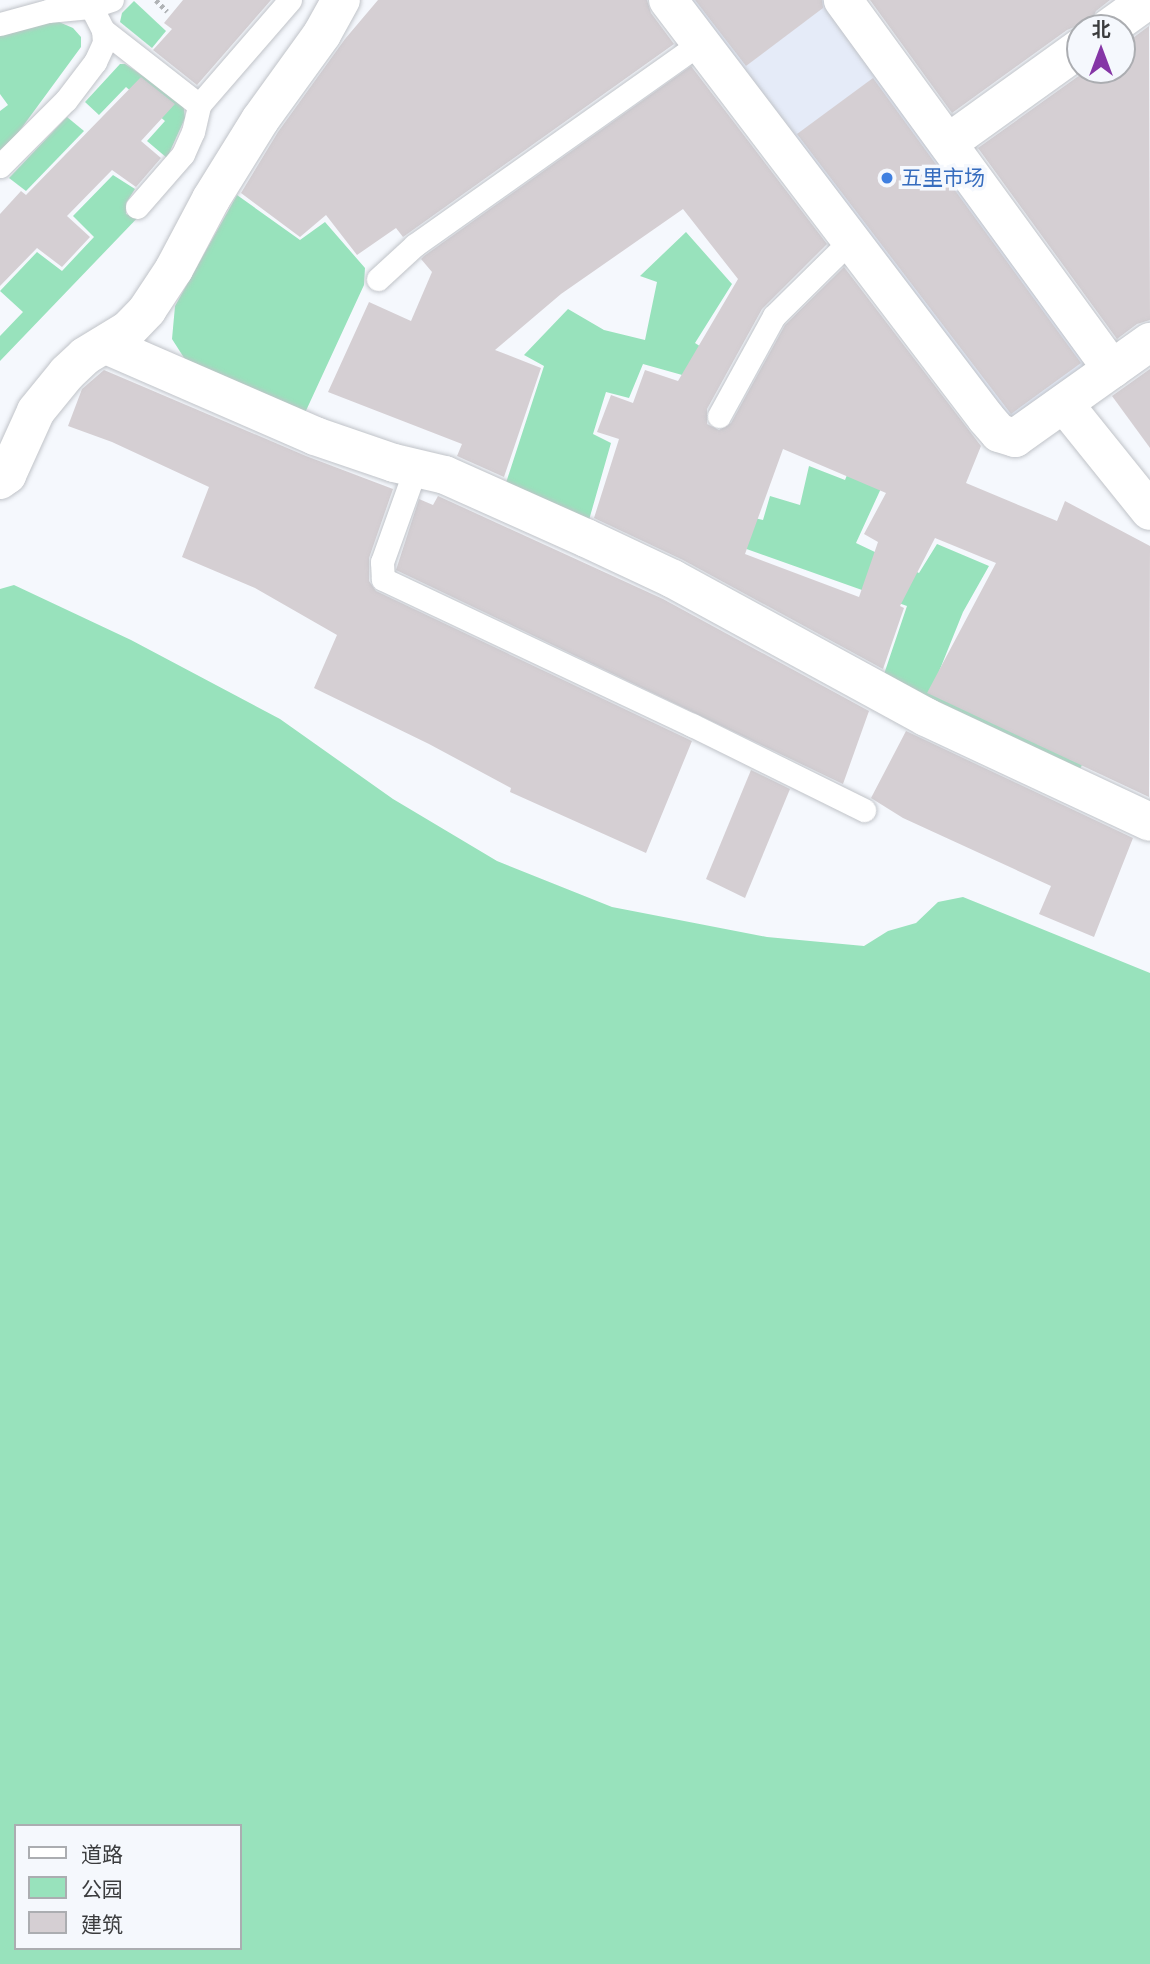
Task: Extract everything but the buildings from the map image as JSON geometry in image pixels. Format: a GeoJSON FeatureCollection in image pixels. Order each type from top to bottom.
{"type":"FeatureCollection","features":[{"type":"Feature","properties":{"kind":"street"},"geometry":{"type":"LineString","coordinates":[[0,480],[7,475],[36,411],[67,373],[85,356],[128,330],[147,310],[174,269],[211,199],[260,120],[322,34],[341,0]]}},
{"type":"Feature","properties":{"kind":"street"},"geometry":{"type":"LineString","coordinates":[[668,0],[999,433],[1015,438],[1150,341]]}},
{"type":"Feature","properties":{"kind":"street"},"geometry":{"type":"LineString","coordinates":[[843,0],[1112,369]]}},
{"type":"Feature","properties":{"kind":"street"},"geometry":{"type":"LineString","coordinates":[[1128,14],[1148,0]]}},
{"type":"Feature","properties":{"kind":"street"},"geometry":{"type":"LineString","coordinates":[[948,143],[1066,58]]}},
{"type":"Feature","properties":{"kind":"street"},"geometry":{"type":"LineString","coordinates":[[106,345],[315,436],[444,475],[488,494],[673,579],[926,718],[1150,822]]}},
{"type":"Feature","properties":{"kind":"street"},"geometry":{"type":"LineString","coordinates":[[1064,404],[1150,511]]}},
{"type":"Feature","properties":{"kind":"lane"},"geometry":{"type":"LineString","coordinates":[[0,17],[68,0]]}},
{"type":"Feature","properties":{"kind":"lane"},"geometry":{"type":"LineString","coordinates":[[137,207],[183,155],[193,132],[198,105],[290,0]]}},
{"type":"Feature","properties":{"kind":"lane"},"geometry":{"type":"LineString","coordinates":[[0,24],[97,2],[104,43],[95,62],[66,100],[0,166]]}},
{"type":"Feature","properties":{"kind":"lane"},"geometry":{"type":"LineString","coordinates":[[103,30],[198,105]]}},
{"type":"Feature","properties":{"kind":"lane"},"geometry":{"type":"LineString","coordinates":[[378,279],[415,245],[700,43]]}},
{"type":"Feature","properties":{"kind":"lane"},"geometry":{"type":"LineString","coordinates":[[719,416],[774,316],[851,240]]}},
{"type":"Feature","properties":{"kind":"lane"},"geometry":{"type":"LineString","coordinates":[[416,467],[382,562],[383,579],[692,725],[864,810]]}},
{"type":"Feature","properties":{"kind":"path"},"geometry":{"type":"LineString","coordinates":[[156,0],[167,11]]}},
{"type":"Feature","properties":{"kind":"shaded area","name":"五里市场"},"geometry":{"type":"Polygon","coordinates":[[[682,0],[823,0],[1090,355],[1089,363],[1012,422],[682,0]]]}},
{"type":"Feature","properties":{"kind":"green space"},"geometry":{"type":"Polygon","coordinates":[[[134,1],[166,31],[152,48],[120,22],[122,13],[134,1]]]}},
{"type":"Feature","properties":{"kind":"green space"},"geometry":{"type":"Polygon","coordinates":[[[45,22],[59,22],[73,28],[81,37],[81,47],[15,137],[0,150],[0,111],[8,105],[0,94],[0,33],[45,22]]]}},
{"type":"Feature","properties":{"kind":"green space"},"geometry":{"type":"Polygon","coordinates":[[[120,64],[125,64],[183,102],[185,118],[167,158],[147,141],[165,121],[126,87],[99,115],[85,102],[120,64]]]}},
{"type":"Feature","properties":{"kind":"green space"},"geometry":{"type":"Polygon","coordinates":[[[67,117],[84,131],[26,191],[9,178],[67,117]]]}},
{"type":"Feature","properties":{"kind":"green space"},"geometry":{"type":"Polygon","coordinates":[[[113,175],[135,189],[126,203],[126,214],[134,217],[144,211],[0,361],[0,336],[23,312],[0,291],[37,252],[62,271],[94,237],[73,216],[113,175]]]}},
{"type":"Feature","properties":{"kind":"green space"},"geometry":{"type":"Polygon","coordinates":[[[237,195],[300,240],[325,222],[365,268],[364,285],[304,415],[188,364],[172,339],[175,306],[237,195]]]}},
{"type":"Feature","properties":{"kind":"green space"},"geometry":{"type":"Polygon","coordinates":[[[686,232],[732,284],[695,343],[709,352],[700,380],[643,364],[629,398],[606,392],[593,434],[611,443],[587,527],[503,492],[544,366],[524,355],[568,309],[604,330],[645,340],[657,282],[640,276],[686,232]]]}},
{"type":"Feature","properties":{"kind":"green space"},"geometry":{"type":"Polygon","coordinates":[[[857,450],[889,471],[856,543],[919,573],[937,544],[989,566],[963,612],[938,674],[1108,708],[1076,778],[880,686],[907,606],[741,547],[750,517],[763,520],[770,496],[800,505],[809,466],[845,480],[857,450]]]}},
{"type":"Feature","properties":{"kind":"green space"},"geometry":{"type":"Polygon","coordinates":[[[14,585],[131,640],[280,719],[393,799],[497,861],[612,907],[767,937],[864,946],[888,931],[916,923],[938,902],[963,897],[1150,973],[1150,1964],[0,1964],[0,589],[14,585]]]}},
{"type":"Feature","properties":{"kind":"place","name":"五里市场"},"geometry":{"type":"Point","coordinates":[887,178]}}]}
